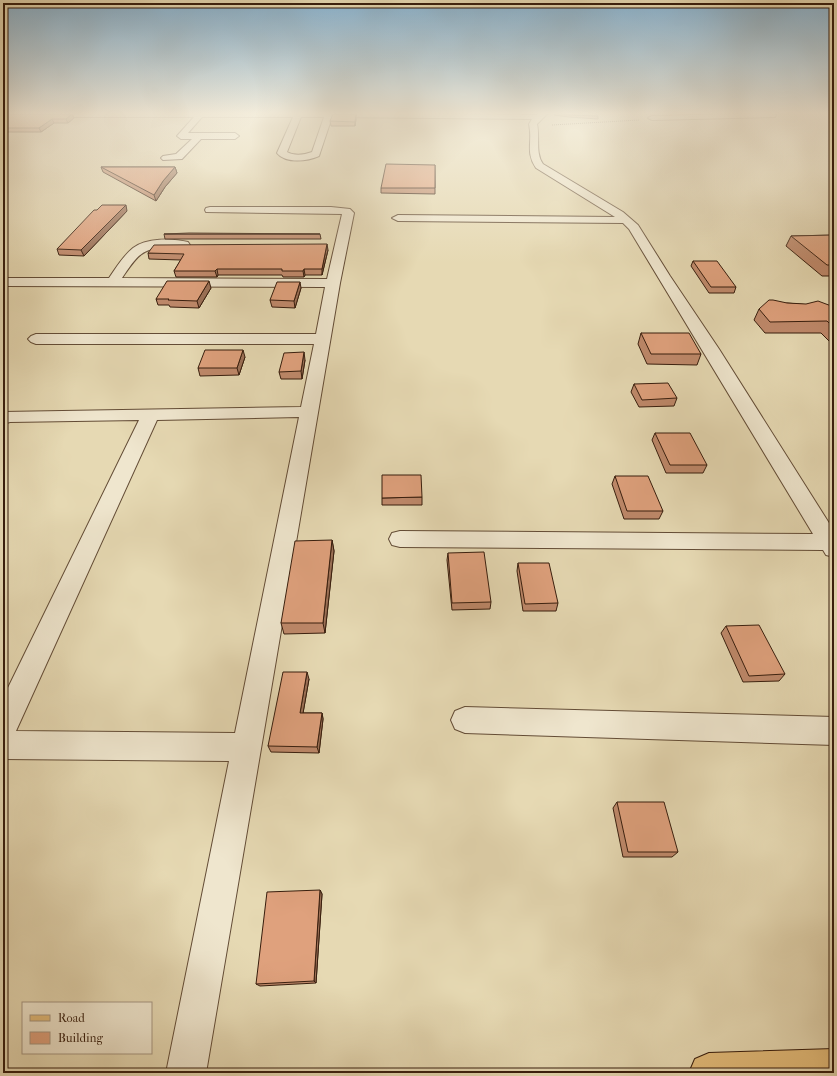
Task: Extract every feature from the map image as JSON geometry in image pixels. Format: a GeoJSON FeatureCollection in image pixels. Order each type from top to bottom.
{"type":"FeatureCollection","features":[{"type":"Feature","properties":{"kind":"main road"},"geometry":{"type":"LineString","coordinates":[[709,1073],[787,1072],[834,1069]]}},
{"type":"Feature","properties":{"kind":"street"},"geometry":{"type":"LineString","coordinates":[[536,162],[538,166],[584,192],[634,227],[663,276],[711,349],[832,546]]}},
{"type":"Feature","properties":{"kind":"street"},"geometry":{"type":"LineString","coordinates":[[186,1073],[322,339],[348,213],[346,211],[210,210]]}},
{"type":"Feature","properties":{"kind":"street"},"geometry":{"type":"LineString","coordinates":[[398,218],[626,220]]}},
{"type":"Feature","properties":{"kind":"street"},"geometry":{"type":"LineString","coordinates":[[325,244],[341,244]]}},
{"type":"Feature","properties":{"kind":"street"},"geometry":{"type":"LineString","coordinates":[[113,282],[138,250],[144,247],[153,245],[192,245]]}},
{"type":"Feature","properties":{"kind":"street"},"geometry":{"type":"LineString","coordinates":[[3,295],[10,282],[333,283]]}},
{"type":"Feature","properties":{"kind":"street"},"geometry":{"type":"LineString","coordinates":[[36,339],[322,339]]}},
{"type":"Feature","properties":{"kind":"street"},"geometry":{"type":"LineString","coordinates":[[3,419],[5,417],[309,412]]}},
{"type":"Feature","properties":{"kind":"street"},"geometry":{"type":"LineString","coordinates":[[3,728],[151,414]]}},
{"type":"Feature","properties":{"kind":"street"},"geometry":{"type":"LineString","coordinates":[[400,539],[832,546]]}},
{"type":"Feature","properties":{"kind":"street"},"geometry":{"type":"LineString","coordinates":[[466,720],[834,731]]}},
{"type":"Feature","properties":{"kind":"street"},"geometry":{"type":"LineString","coordinates":[[3,745],[247,747]]}},
{"type":"Feature","properties":{"kind":"building"},"geometry":{"type":"Polygon","coordinates":[[[386,164],[435,165],[435,188],[381,188],[386,164]]]}},
{"type":"Feature","properties":{"kind":"building"},"geometry":{"type":"Polygon","coordinates":[[[101,167],[175,167],[154,195],[101,167]]]}},
{"type":"Feature","properties":{"kind":"building"},"geometry":{"type":"Polygon","coordinates":[[[102,205],[126,205],[81,250],[57,249],[94,210],[97,210],[102,205]]]}},
{"type":"Feature","properties":{"kind":"building"},"geometry":{"type":"Polygon","coordinates":[[[189,233],[320,234],[164,234],[189,233]]]}},
{"type":"Feature","properties":{"kind":"building"},"geometry":{"type":"Polygon","coordinates":[[[834,235],[834,265],[827,265],[791,236],[834,235]]]}},
{"type":"Feature","properties":{"kind":"building"},"geometry":{"type":"Polygon","coordinates":[[[327,244],[322,269],[304,269],[303,271],[282,271],[282,269],[217,269],[215,271],[174,271],[184,254],[148,253],[154,245],[327,244]]]}},
{"type":"Feature","properties":{"kind":"building"},"geometry":{"type":"Polygon","coordinates":[[[693,261],[717,261],[736,287],[711,287],[693,261]]]}},
{"type":"Feature","properties":{"kind":"building"},"geometry":{"type":"Polygon","coordinates":[[[167,281],[209,281],[197,301],[156,299],[167,281]]]}},
{"type":"Feature","properties":{"kind":"building"},"geometry":{"type":"Polygon","coordinates":[[[277,282],[300,282],[294,301],[270,300],[277,282]]]}},
{"type":"Feature","properties":{"kind":"building"},"geometry":{"type":"Polygon","coordinates":[[[769,300],[806,304],[818,301],[834,307],[834,328],[827,321],[770,322],[759,309],[769,300]]]}},
{"type":"Feature","properties":{"kind":"building"},"geometry":{"type":"Polygon","coordinates":[[[641,333],[689,333],[701,354],[651,354],[641,333]]]}},
{"type":"Feature","properties":{"kind":"building"},"geometry":{"type":"Polygon","coordinates":[[[205,350],[243,350],[237,368],[198,368],[205,350]]]}},
{"type":"Feature","properties":{"kind":"building"},"geometry":{"type":"Polygon","coordinates":[[[304,352],[301,371],[279,372],[284,353],[304,352]]]}},
{"type":"Feature","properties":{"kind":"building"},"geometry":{"type":"Polygon","coordinates":[[[668,383],[677,398],[642,400],[634,384],[668,383]]]}},
{"type":"Feature","properties":{"kind":"building"},"geometry":{"type":"Polygon","coordinates":[[[655,433],[690,433],[707,465],[670,465],[655,433]]]}},
{"type":"Feature","properties":{"kind":"building"},"geometry":{"type":"Polygon","coordinates":[[[382,475],[421,475],[422,497],[382,498],[382,475]]]}},
{"type":"Feature","properties":{"kind":"building"},"geometry":{"type":"Polygon","coordinates":[[[615,476],[648,476],[663,511],[627,511],[615,476]]]}},
{"type":"Feature","properties":{"kind":"building"},"geometry":{"type":"Polygon","coordinates":[[[332,540],[323,623],[281,623],[295,541],[332,540]]]}},
{"type":"Feature","properties":{"kind":"building"},"geometry":{"type":"Polygon","coordinates":[[[484,552],[491,602],[452,603],[448,553],[484,552]]]}},
{"type":"Feature","properties":{"kind":"building"},"geometry":{"type":"Polygon","coordinates":[[[518,563],[549,563],[558,603],[525,604],[518,563]]]}},
{"type":"Feature","properties":{"kind":"building"},"geometry":{"type":"Polygon","coordinates":[[[759,625],[785,674],[749,676],[726,626],[759,625]]]}},
{"type":"Feature","properties":{"kind":"building"},"geometry":{"type":"Polygon","coordinates":[[[283,672],[307,672],[300,713],[322,713],[317,747],[268,746],[283,672]]]}},
{"type":"Feature","properties":{"kind":"building"},"geometry":{"type":"Polygon","coordinates":[[[617,802],[664,802],[678,852],[628,852],[617,802]]]}},
{"type":"Feature","properties":{"kind":"building"},"geometry":{"type":"Polygon","coordinates":[[[320,890],[314,981],[256,984],[267,892],[320,890]]]}}]}
